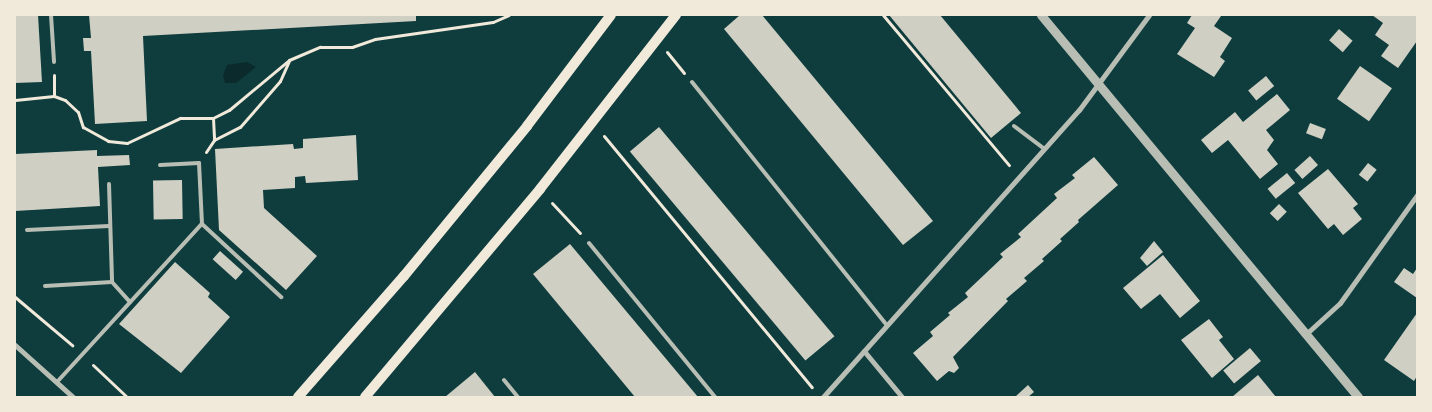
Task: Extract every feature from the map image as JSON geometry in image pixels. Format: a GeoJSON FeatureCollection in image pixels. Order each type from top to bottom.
{"type":"FeatureCollection","features":[{"type":"Feature","properties":{"kind":"main road"},"geometry":{"type":"LineString","coordinates":[[298,397],[404,276],[502,156],[611,15]]}},
{"type":"Feature","properties":{"kind":"main road"},"geometry":{"type":"LineString","coordinates":[[365,397],[540,189],[676,15]]}},
{"type":"Feature","properties":{"kind":"street"},"geometry":{"type":"LineString","coordinates":[[1041,15],[1358,397]]}},
{"type":"Feature","properties":{"kind":"street"},"geometry":{"type":"LineString","coordinates":[[823,397],[1099,85],[1149,15]]}},
{"type":"Feature","properties":{"kind":"street"},"geometry":{"type":"LineString","coordinates":[[1306,334],[1340,303],[1417,195]]}},
{"type":"Feature","properties":{"kind":"street"},"geometry":{"type":"LineString","coordinates":[[15,345],[73,397]]}},
{"type":"Feature","properties":{"kind":"street"},"geometry":{"type":"LineString","coordinates":[[864,352],[902,397]]}},
{"type":"Feature","properties":{"kind":"lane"},"geometry":{"type":"LineString","coordinates":[[51,15],[54,62]]}},
{"type":"Feature","properties":{"kind":"lane"},"geometry":{"type":"LineString","coordinates":[[692,82],[887,325]]}},
{"type":"Feature","properties":{"kind":"lane"},"geometry":{"type":"LineString","coordinates":[[1014,126],[1044,149]]}},
{"type":"Feature","properties":{"kind":"lane"},"geometry":{"type":"LineString","coordinates":[[160,165],[199,163],[202,224],[281,297]]}},
{"type":"Feature","properties":{"kind":"lane"},"geometry":{"type":"LineString","coordinates":[[109,184],[112,282],[130,302]]}},
{"type":"Feature","properties":{"kind":"lane"},"geometry":{"type":"LineString","coordinates":[[57,382],[202,224]]}},
{"type":"Feature","properties":{"kind":"lane"},"geometry":{"type":"LineString","coordinates":[[27,230],[110,226]]}},
{"type":"Feature","properties":{"kind":"lane"},"geometry":{"type":"LineString","coordinates":[[588,244],[715,397]]}},
{"type":"Feature","properties":{"kind":"lane"},"geometry":{"type":"LineString","coordinates":[[45,286],[112,282]]}},
{"type":"Feature","properties":{"kind":"lane"},"geometry":{"type":"LineString","coordinates":[[504,380],[518,397]]}},
{"type":"Feature","properties":{"kind":"path"},"geometry":{"type":"LineString","coordinates":[[15,100],[54,96],[65,100],[78,112],[83,127],[108,141],[127,143],[180,118],[213,118],[250,95],[289,60],[320,47],[352,47],[375,39],[493,22],[508,15]]}},
{"type":"Feature","properties":{"kind":"path"},"geometry":{"type":"LineString","coordinates":[[883,15],[1019,177]]}},
{"type":"Feature","properties":{"kind":"path"},"geometry":{"type":"LineString","coordinates":[[658,40],[692,82]]}},
{"type":"Feature","properties":{"kind":"path"},"geometry":{"type":"LineString","coordinates":[[199,163],[214,140],[240,127],[280,81],[289,60]]}},
{"type":"Feature","properties":{"kind":"path"},"geometry":{"type":"LineString","coordinates":[[54,62],[54,96]]}},
{"type":"Feature","properties":{"kind":"path"},"geometry":{"type":"LineString","coordinates":[[213,118],[214,140]]}},
{"type":"Feature","properties":{"kind":"path"},"geometry":{"type":"LineString","coordinates":[[593,122],[814,389]]}},
{"type":"Feature","properties":{"kind":"path"},"geometry":{"type":"LineString","coordinates":[[540,189],[588,244]]}},
{"type":"Feature","properties":{"kind":"water"},"geometry":{"type":"Polygon","coordinates":[[[247,62],[256,67],[236,83],[225,83],[223,75],[227,65],[247,62]]]}},
{"type":"Feature","properties":{"kind":"building"},"geometry":{"type":"Polygon","coordinates":[[[15,15],[38,15],[42,82],[15,83],[15,15]]]}},
{"type":"Feature","properties":{"kind":"building"},"geometry":{"type":"Polygon","coordinates":[[[89,15],[416,15],[416,21],[143,36],[147,121],[95,124],[91,51],[84,51],[83,38],[91,38],[89,15]]]}},
{"type":"Feature","properties":{"kind":"building"},"geometry":{"type":"Polygon","coordinates":[[[740,15],[762,15],[933,221],[903,245],[724,29],[740,15]]]}},
{"type":"Feature","properties":{"kind":"building"},"geometry":{"type":"Polygon","coordinates":[[[889,15],[940,15],[1021,113],[991,138],[889,15]]]}},
{"type":"Feature","properties":{"kind":"building"},"geometry":{"type":"Polygon","coordinates":[[[1192,15],[1221,16],[1214,26],[1232,38],[1220,57],[1225,61],[1214,77],[1177,54],[1195,28],[1187,23],[1192,15]]]}},
{"type":"Feature","properties":{"kind":"building"},"geometry":{"type":"Polygon","coordinates":[[[1372,15],[1417,15],[1417,41],[1398,68],[1381,56],[1389,45],[1375,35],[1383,23],[1372,15]]]}},
{"type":"Feature","properties":{"kind":"building"},"geometry":{"type":"Polygon","coordinates":[[[1339,29],[1353,41],[1343,52],[1329,40],[1339,29]]]}},
{"type":"Feature","properties":{"kind":"building"},"geometry":{"type":"Polygon","coordinates":[[[1360,66],[1392,88],[1369,121],[1337,99],[1360,66]]]}},
{"type":"Feature","properties":{"kind":"building"},"geometry":{"type":"Polygon","coordinates":[[[1266,76],[1274,86],[1256,101],[1248,90],[1266,76]]]}},
{"type":"Feature","properties":{"kind":"building"},"geometry":{"type":"Polygon","coordinates":[[[1277,94],[1290,110],[1266,130],[1274,140],[1267,150],[1278,164],[1260,179],[1228,140],[1212,153],[1201,140],[1235,112],[1243,122],[1277,94]]]}},
{"type":"Feature","properties":{"kind":"building"},"geometry":{"type":"Polygon","coordinates":[[[1310,123],[1326,129],[1322,139],[1306,133],[1310,123]]]}},
{"type":"Feature","properties":{"kind":"building"},"geometry":{"type":"Polygon","coordinates":[[[659,127],[834,336],[805,361],[630,151],[659,127]]]}},
{"type":"Feature","properties":{"kind":"building"},"geometry":{"type":"Polygon","coordinates":[[[356,135],[358,180],[306,183],[305,176],[295,177],[295,188],[263,190],[264,208],[317,256],[286,290],[219,230],[215,149],[293,144],[294,149],[303,148],[303,139],[356,135]]]}},
{"type":"Feature","properties":{"kind":"building"},"geometry":{"type":"Polygon","coordinates":[[[97,150],[97,156],[129,155],[130,165],[98,167],[100,206],[15,211],[15,154],[97,150]]]}},
{"type":"Feature","properties":{"kind":"building"},"geometry":{"type":"Polygon","coordinates":[[[1310,156],[1318,165],[1302,179],[1294,170],[1310,156]]]}},
{"type":"Feature","properties":{"kind":"building"},"geometry":{"type":"Polygon","coordinates":[[[1094,157],[1118,185],[1078,220],[1079,222],[1060,239],[1062,241],[1042,259],[1044,261],[1024,278],[1027,281],[1006,299],[1008,301],[953,357],[959,368],[954,373],[949,371],[937,381],[913,353],[933,336],[930,332],[950,315],[948,313],[968,297],[965,293],[1003,257],[1000,254],[1021,237],[1018,234],[1057,198],[1054,194],[1075,178],[1072,175],[1094,157]]]}},
{"type":"Feature","properties":{"kind":"building"},"geometry":{"type":"Polygon","coordinates":[[[1368,163],[1377,170],[1367,182],[1359,175],[1368,163]]]}},
{"type":"Feature","properties":{"kind":"building"},"geometry":{"type":"Polygon","coordinates":[[[1328,169],[1358,204],[1353,208],[1362,219],[1343,235],[1334,224],[1328,229],[1298,193],[1328,169]]]}},
{"type":"Feature","properties":{"kind":"building"},"geometry":{"type":"Polygon","coordinates":[[[1287,173],[1295,183],[1276,199],[1268,189],[1287,173]]]}},
{"type":"Feature","properties":{"kind":"building"},"geometry":{"type":"Polygon","coordinates":[[[182,180],[183,219],[154,220],[153,181],[182,180]]]}},
{"type":"Feature","properties":{"kind":"building"},"geometry":{"type":"Polygon","coordinates":[[[1279,204],[1287,212],[1278,221],[1270,213],[1279,204]]]}},
{"type":"Feature","properties":{"kind":"building"},"geometry":{"type":"Polygon","coordinates":[[[1154,241],[1163,252],[1147,266],[1140,258],[1154,241]]]}},
{"type":"Feature","properties":{"kind":"building"},"geometry":{"type":"Polygon","coordinates":[[[570,244],[698,397],[635,397],[533,274],[570,244]]]}},
{"type":"Feature","properties":{"kind":"building"},"geometry":{"type":"Polygon","coordinates":[[[220,251],[243,272],[236,280],[213,259],[220,251]]]}},
{"type":"Feature","properties":{"kind":"building"},"geometry":{"type":"Polygon","coordinates":[[[1163,255],[1200,301],[1180,318],[1160,294],[1141,309],[1123,288],[1163,255]]]}},
{"type":"Feature","properties":{"kind":"building"},"geometry":{"type":"Polygon","coordinates":[[[175,262],[210,293],[208,297],[230,317],[181,373],[119,324],[175,262]]]}},
{"type":"Feature","properties":{"kind":"building"},"geometry":{"type":"Polygon","coordinates":[[[1404,268],[1413,274],[1417,268],[1417,298],[1394,282],[1404,268]]]}},
{"type":"Feature","properties":{"kind":"building"},"geometry":{"type":"Polygon","coordinates":[[[1417,313],[1417,376],[1414,381],[1384,360],[1417,313]]]}},
{"type":"Feature","properties":{"kind":"building"},"geometry":{"type":"Polygon","coordinates":[[[1209,319],[1223,337],[1219,340],[1234,359],[1212,378],[1181,340],[1209,319]]]}},
{"type":"Feature","properties":{"kind":"building"},"geometry":{"type":"Polygon","coordinates":[[[1250,348],[1261,361],[1234,384],[1223,370],[1250,348]]]}},
{"type":"Feature","properties":{"kind":"building"},"geometry":{"type":"Polygon","coordinates":[[[475,372],[495,397],[445,397],[475,372]]]}},
{"type":"Feature","properties":{"kind":"building"},"geometry":{"type":"Polygon","coordinates":[[[1258,375],[1276,397],[1232,397],[1258,375]]]}},
{"type":"Feature","properties":{"kind":"building"},"geometry":{"type":"Polygon","coordinates":[[[1028,385],[1034,392],[1028,397],[1015,397],[1028,385]]]}}]}
